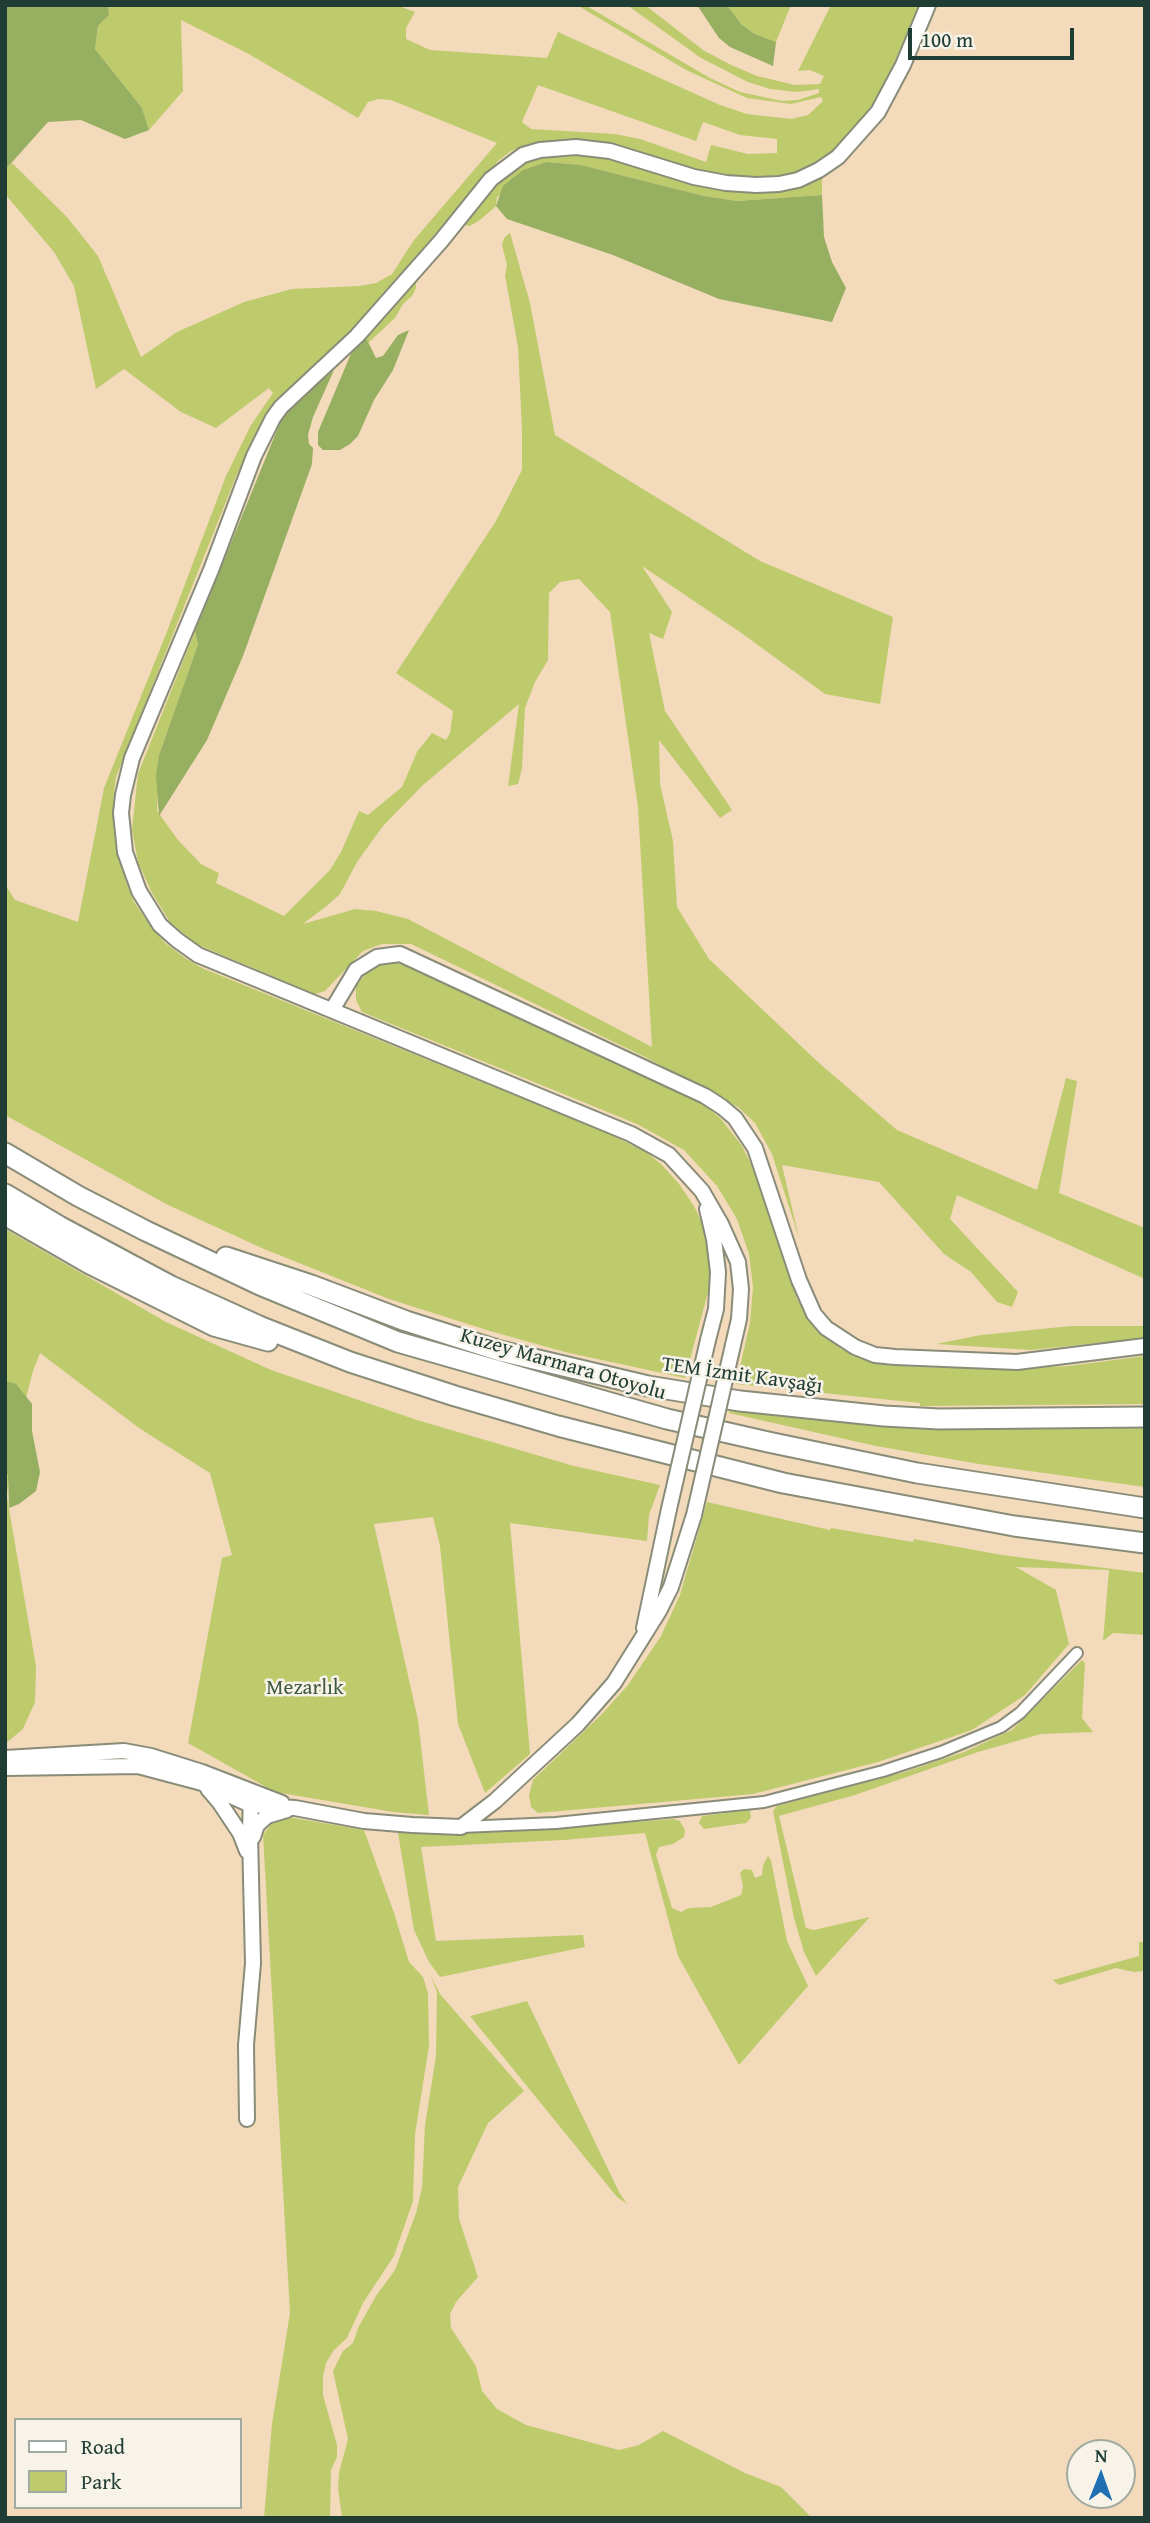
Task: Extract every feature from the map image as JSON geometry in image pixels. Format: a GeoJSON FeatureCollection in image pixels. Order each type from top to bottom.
{"type":"FeatureCollection","features":[{"type":"Feature","properties":{"kind":"highway","name":"Kuzey Marmara Otoyolu"},"geometry":{"type":"LineString","coordinates":[[5,1153],[78,1196],[146,1231],[260,1284],[398,1342],[654,1416],[916,1473],[1145,1508]]}},
{"type":"Feature","properties":{"kind":"highway"},"geometry":{"type":"LineString","coordinates":[[5,1194],[171,1286],[259,1326],[350,1362]]}},
{"type":"Feature","properties":{"kind":"highway"},"geometry":{"type":"LineString","coordinates":[[5,1215],[90,1264],[214,1326],[350,1362],[558,1426],[721,1468],[904,1507],[1145,1550]]}},
{"type":"Feature","properties":{"kind":"highway","name":"TEM İzmit Kavşağı"},"geometry":{"type":"LineString","coordinates":[[146,1231],[500,1351],[648,1386],[740,1401],[884,1416],[939,1419],[1145,1417]]}},
{"type":"Feature","properties":{"kind":"highway"},"geometry":{"type":"LineString","coordinates":[[1014,1526],[1145,1543]]}},
{"type":"Feature","properties":{"kind":"street"},"geometry":{"type":"LineString","coordinates":[[461,1826],[495,1801],[578,1724],[614,1683],[671,1587],[694,1515],[739,1320],[738,1262],[702,1191],[677,1163],[652,1144],[220,966],[177,940],[160,925],[130,872],[122,834],[123,795],[132,758],[211,570],[250,466],[273,418],[281,407],[357,336],[441,242],[491,179],[523,155],[540,150],[593,148],[694,177],[726,183],[756,185],[798,180],[838,157],[878,112],[904,65],[928,5]]}},
{"type":"Feature","properties":{"kind":"street"},"geometry":{"type":"LineString","coordinates":[[332,1010],[356,970],[377,957],[400,954],[692,1090],[722,1107],[735,1118],[755,1148],[799,1280],[814,1314],[825,1328],[855,1348],[875,1355],[895,1357],[1017,1362],[1145,1346]]}},
{"type":"Feature","properties":{"kind":"street"},"geometry":{"type":"LineString","coordinates":[[641,1640],[716,1309],[718,1272],[714,1238],[702,1191]]}},
{"type":"Feature","properties":{"kind":"street"},"geometry":{"type":"LineString","coordinates":[[5,1768],[138,1766],[295,1808],[364,1821],[412,1825],[556,1823],[764,1802],[883,1771],[941,1752],[1000,1727],[1020,1713],[1077,1653]]}},
{"type":"Feature","properties":{"kind":"street"},"geometry":{"type":"LineString","coordinates":[[5,1758],[124,1752],[151,1756],[251,1798]]}},
{"type":"Feature","properties":{"kind":"street"},"geometry":{"type":"LineString","coordinates":[[202,1783],[220,1802],[240,1833],[250,1860]]}},
{"type":"Feature","properties":{"kind":"street"},"geometry":{"type":"LineString","coordinates":[[247,2119],[246,2045],[253,1963],[251,1798]]}},
{"type":"Feature","properties":{"kind":"street"},"geometry":{"type":"LineString","coordinates":[[250,1860],[257,1825],[267,1816],[295,1808]]}},
{"type":"Feature","properties":{"kind":"green space"},"geometry":{"type":"Polygon","coordinates":[[[5,5],[108,5],[109,15],[98,26],[95,49],[142,108],[149,130],[125,139],[81,120],[48,122],[5,170],[5,5]]]}},
{"type":"Feature","properties":{"kind":"green space"},"geometry":{"type":"Polygon","coordinates":[[[108,5],[396,5],[415,12],[406,28],[406,39],[430,50],[547,58],[558,32],[720,105],[747,114],[791,119],[808,115],[823,101],[821,97],[791,104],[747,98],[686,70],[577,5],[585,5],[710,78],[740,92],[782,101],[798,100],[819,93],[819,89],[797,92],[770,89],[748,82],[701,58],[627,5],[645,5],[703,50],[729,64],[757,76],[795,85],[820,84],[824,76],[810,70],[798,71],[831,5],[919,5],[883,89],[868,113],[833,154],[814,167],[795,174],[746,179],[700,172],[610,145],[570,140],[532,143],[511,151],[499,160],[338,347],[287,391],[271,409],[237,474],[116,777],[113,802],[115,830],[126,882],[134,902],[149,924],[165,943],[185,958],[202,968],[605,1132],[646,1152],[662,1165],[694,1206],[702,1223],[710,1263],[710,1285],[685,1378],[565,1352],[389,1299],[264,1249],[168,1205],[5,1115],[5,884],[15,900],[78,922],[104,788],[226,476],[251,425],[273,393],[269,388],[216,428],[181,412],[124,369],[96,389],[74,286],[54,252],[5,194],[5,170],[12,163],[67,217],[98,256],[141,357],[177,332],[244,302],[292,289],[376,283],[392,274],[414,240],[497,143],[391,100],[378,99],[368,102],[358,118],[247,53],[181,20],[183,91],[149,130],[142,108],[95,49],[98,26],[109,15],[108,5]],[[538,85],[522,122],[531,129],[615,134],[640,139],[706,162],[711,145],[748,154],[777,153],[777,139],[740,135],[703,122],[696,141],[538,85]]]}},
{"type":"Feature","properties":{"kind":"green space"},"geometry":{"type":"Polygon","coordinates":[[[697,5],[727,5],[742,25],[755,34],[776,42],[773,66],[730,47],[719,38],[697,5]]]}},
{"type":"Feature","properties":{"kind":"green space"},"geometry":{"type":"Polygon","coordinates":[[[727,5],[791,5],[776,42],[755,34],[742,25],[727,5]]]}},
{"type":"Feature","properties":{"kind":"green space"},"geometry":{"type":"Polygon","coordinates":[[[596,154],[793,188],[822,178],[822,195],[737,201],[704,196],[581,165],[547,162],[497,197],[496,206],[480,220],[470,226],[464,225],[494,184],[521,164],[541,155],[596,154]]]}},
{"type":"Feature","properties":{"kind":"green space"},"geometry":{"type":"Polygon","coordinates":[[[547,162],[581,165],[704,196],[737,201],[822,195],[824,237],[832,262],[846,288],[832,322],[719,299],[613,255],[507,219],[496,206],[503,186],[523,170],[547,162]]]}},
{"type":"Feature","properties":{"kind":"green space"},"geometry":{"type":"Polygon","coordinates":[[[510,233],[530,303],[555,435],[760,561],[893,617],[880,704],[825,694],[642,566],[672,612],[663,639],[649,633],[665,711],[732,810],[720,818],[659,740],[660,784],[673,841],[677,907],[709,959],[819,1063],[897,1130],[1037,1190],[1066,1078],[1077,1081],[1059,1193],[1145,1228],[1145,1279],[957,1195],[950,1219],[1018,1292],[1012,1307],[997,1302],[971,1272],[944,1254],[879,1182],[782,1165],[799,1238],[772,1154],[755,1123],[738,1107],[647,1058],[411,944],[382,944],[363,951],[325,991],[315,994],[196,944],[170,922],[152,893],[138,862],[132,829],[138,774],[195,631],[198,644],[159,755],[157,811],[178,840],[201,864],[219,873],[216,883],[284,916],[330,870],[359,811],[368,815],[402,787],[417,752],[432,733],[446,740],[450,733],[453,711],[396,673],[496,521],[522,470],[518,347],[505,275],[507,265],[502,245],[504,238],[510,233]],[[579,579],[560,582],[549,593],[548,660],[535,682],[525,708],[522,768],[518,784],[508,786],[519,704],[423,785],[383,826],[357,862],[340,894],[303,924],[355,909],[408,919],[652,1047],[638,807],[610,612],[579,579]]]}},
{"type":"Feature","properties":{"kind":"green space"},"geometry":{"type":"Polygon","coordinates":[[[416,281],[412,296],[403,304],[395,318],[368,343],[366,338],[416,281]]]}},
{"type":"Feature","properties":{"kind":"green space"},"geometry":{"type":"Polygon","coordinates":[[[409,330],[393,370],[374,400],[358,436],[340,450],[323,450],[318,445],[318,432],[353,349],[366,338],[376,358],[383,356],[398,335],[409,330]]]}},
{"type":"Feature","properties":{"kind":"green space"},"geometry":{"type":"Polygon","coordinates":[[[334,370],[308,435],[309,444],[313,448],[312,464],[243,656],[207,740],[159,816],[156,776],[159,755],[198,644],[195,631],[282,418],[334,370]]]}},
{"type":"Feature","properties":{"kind":"green space"},"geometry":{"type":"Polygon","coordinates":[[[396,963],[415,969],[702,1103],[721,1119],[742,1146],[757,1176],[797,1299],[818,1331],[841,1349],[875,1363],[914,1367],[1017,1369],[1069,1366],[1145,1356],[1145,1404],[920,1406],[920,1403],[736,1384],[750,1323],[753,1287],[749,1254],[737,1219],[717,1186],[684,1150],[637,1124],[362,1012],[356,1000],[356,987],[365,974],[381,965],[396,963]]]}},
{"type":"Feature","properties":{"kind":"green space","name":"Mezarlık"},"geometry":{"type":"Polygon","coordinates":[[[5,1229],[166,1322],[271,1370],[417,1420],[574,1466],[660,1485],[649,1515],[647,1541],[510,1523],[530,1754],[485,1793],[458,1724],[440,1546],[433,1517],[374,1524],[418,1720],[429,1815],[393,1812],[275,1792],[188,1743],[222,1558],[232,1555],[210,1473],[139,1428],[40,1353],[10,1460],[7,1497],[36,1666],[35,1702],[23,1729],[5,1744],[5,1229]]]}},
{"type":"Feature","properties":{"kind":"green space"},"geometry":{"type":"Polygon","coordinates":[[[1071,1326],[1145,1326],[1145,1338],[1031,1350],[936,1344],[981,1335],[1071,1326]]]}},
{"type":"Feature","properties":{"kind":"green space"},"geometry":{"type":"Polygon","coordinates":[[[5,1381],[16,1384],[32,1404],[32,1431],[40,1472],[36,1491],[9,1508],[8,1474],[5,1472],[5,1381]]]}},
{"type":"Feature","properties":{"kind":"green space"},"geometry":{"type":"Polygon","coordinates":[[[730,1409],[914,1426],[1145,1426],[1145,1487],[979,1464],[876,1446],[729,1413],[730,1409]]]}},
{"type":"Feature","properties":{"kind":"green space"},"geometry":{"type":"Polygon","coordinates":[[[707,1502],[830,1530],[831,1528],[913,1542],[914,1539],[1002,1555],[1145,1573],[1145,1635],[1113,1633],[1103,1641],[1109,1570],[1016,1567],[1056,1590],[1069,1644],[1025,1695],[972,1730],[878,1762],[753,1794],[538,1813],[531,1807],[529,1795],[533,1780],[602,1714],[628,1685],[661,1636],[680,1595],[707,1502]]]}},
{"type":"Feature","properties":{"kind":"green space"},"geometry":{"type":"Polygon","coordinates":[[[1082,1660],[1085,1663],[1082,1718],[1093,1732],[1041,1734],[978,1752],[855,1795],[779,1816],[806,1928],[814,1930],[870,1917],[816,1976],[804,1952],[794,1918],[773,1811],[777,1806],[905,1772],[964,1752],[1012,1730],[1082,1660]]]}},
{"type":"Feature","properties":{"kind":"green space"},"geometry":{"type":"Polygon","coordinates":[[[750,1810],[751,1818],[746,1823],[704,1829],[699,1823],[702,1816],[750,1810]]]}},
{"type":"Feature","properties":{"kind":"green space"},"geometry":{"type":"Polygon","coordinates":[[[288,1817],[364,1830],[409,1962],[423,1977],[428,1993],[429,2046],[415,2134],[413,2201],[394,2256],[363,2303],[347,2338],[334,2350],[326,2363],[323,2376],[323,2395],[337,2445],[337,2457],[331,2470],[330,2518],[264,2518],[272,2424],[290,2313],[263,1835],[275,1819],[288,1817]]]}},
{"type":"Feature","properties":{"kind":"green space"},"geometry":{"type":"Polygon","coordinates":[[[674,1819],[680,1821],[685,1830],[684,1837],[673,1844],[659,1847],[656,1855],[672,1908],[681,1912],[689,1908],[711,1907],[741,1895],[743,1886],[740,1873],[744,1869],[752,1870],[755,1878],[762,1875],[768,1856],[787,1941],[808,1986],[739,2065],[678,1956],[645,1833],[421,1847],[436,1941],[583,1935],[585,1947],[440,1977],[429,1962],[414,1930],[398,1833],[508,1832],[674,1819]]]}},
{"type":"Feature","properties":{"kind":"green space"},"geometry":{"type":"Polygon","coordinates":[[[1139,1942],[1145,1942],[1144,1971],[1116,1968],[1059,1985],[1053,1980],[1139,1956],[1139,1942]]]}},
{"type":"Feature","properties":{"kind":"green space"},"geometry":{"type":"Polygon","coordinates":[[[431,1976],[440,1994],[524,2091],[488,2123],[458,2187],[459,2219],[478,2277],[456,2302],[450,2314],[451,2328],[476,2366],[482,2391],[497,2409],[526,2425],[619,2450],[639,2445],[663,2431],[745,2473],[781,2487],[812,2518],[342,2518],[339,2473],[348,2439],[333,2371],[343,2351],[353,2343],[358,2328],[376,2296],[395,2270],[416,2213],[422,2188],[425,2125],[436,2056],[437,1992],[431,1976]]]}},
{"type":"Feature","properties":{"kind":"green space"},"geometry":{"type":"Polygon","coordinates":[[[527,2001],[627,2204],[617,2197],[470,2016],[527,2001]]]}}]}
